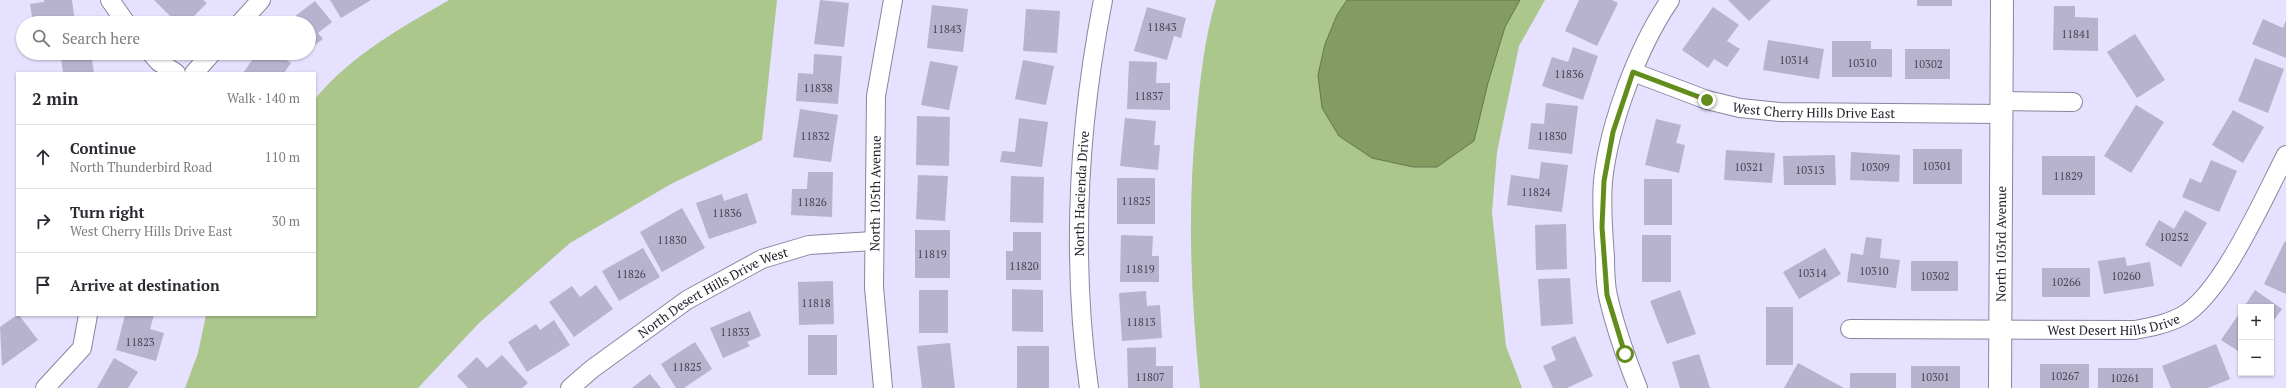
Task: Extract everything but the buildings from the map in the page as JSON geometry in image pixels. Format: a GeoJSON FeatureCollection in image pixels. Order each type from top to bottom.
{"type":"FeatureCollection","features":[{"type":"Feature","properties":{"kind":"street"},"geometry":{"type":"LineString","coordinates":[[110,0],[121,16]]}},
{"type":"Feature","properties":{"kind":"street"},"geometry":{"type":"LineString","coordinates":[[246,16],[261,0]]}},
{"type":"Feature","properties":{"kind":"street","name":"North 105th Avenue"},"geometry":{"type":"LineString","coordinates":[[883,388],[875,302],[873,241],[876,96],[893,0]]}},
{"type":"Feature","properties":{"kind":"street","name":"North Hacienda Drive"},"geometry":{"type":"LineString","coordinates":[[1090,388],[1083,330],[1079,226],[1082,155],[1089,88],[1103,0]]}},
{"type":"Feature","properties":{"kind":"street"},"geometry":{"type":"LineString","coordinates":[[1638,388],[1625,354],[1607,295],[1602,227],[1604,181],[1610,146],[1633,72],[1658,17],[1670,0]]}},
{"type":"Feature","properties":{"kind":"street","name":"North 103rd Avenue"},"geometry":{"type":"LineString","coordinates":[[2000,388],[2002,0]]}},
{"type":"Feature","properties":{"kind":"street"},"geometry":{"type":"LineString","coordinates":[[157,60],[174,72]]}},
{"type":"Feature","properties":{"kind":"street"},"geometry":{"type":"LineString","coordinates":[[195,72],[206,60]]}},
{"type":"Feature","properties":{"kind":"street","name":"West Cherry Hills Drive East"},"geometry":{"type":"LineString","coordinates":[[1633,72],[1707,100],[1740,108],[1780,112],[2001,107]]}},
{"type":"Feature","properties":{"kind":"street"},"geometry":{"type":"LineString","coordinates":[[2001,107],[2072,102]]}},
{"type":"Feature","properties":{"kind":"street","name":"West Desert Hills Drive"},"geometry":{"type":"LineString","coordinates":[[1850,328],[2135,330],[2160,325],[2183,315],[2201,300],[2217,282],[2232,257],[2286,155]]}},
{"type":"Feature","properties":{"kind":"street","name":"North Desert Hills Drive West"},"geometry":{"type":"LineString","coordinates":[[570,388],[592,369],[687,300],[762,259],[809,245],[873,241]]}},
{"type":"Feature","properties":{"kind":"street"},"geometry":{"type":"LineString","coordinates":[[45,388],[82,348],[88,316]]}},
{"type":"Feature","properties":{"kind":"shaded area"},"geometry":{"type":"Polygon","coordinates":[[[449,0],[777,0],[762,140],[671,184],[570,243],[479,323],[418,388],[185,388],[198,353],[206,316],[316,316],[316,98],[344,69],[395,32],[449,0]]]}},
{"type":"Feature","properties":{"kind":"shaded area"},"geometry":{"type":"Polygon","coordinates":[[[1216,0],[1545,0],[1519,46],[1497,152],[1492,212],[1506,346],[1522,388],[1200,388],[1194,321],[1191,255],[1193,156],[1205,45],[1216,0]]]}},
{"type":"Feature","properties":{"kind":"shaded area"},"geometry":{"type":"Polygon","coordinates":[[[1347,0],[1520,0],[1505,27],[1488,83],[1474,141],[1437,167],[1413,167],[1372,158],[1339,136],[1322,108],[1318,75],[1325,44],[1337,15],[1347,0]]]}},
{"type":"Feature","properties":{"kind":"route"},"geometry":{"type":"LineString","coordinates":[[1625,354],[1607,295],[1602,227],[1604,181],[1613,132],[1633,72],[1675,90],[1707,100]]}}]}
